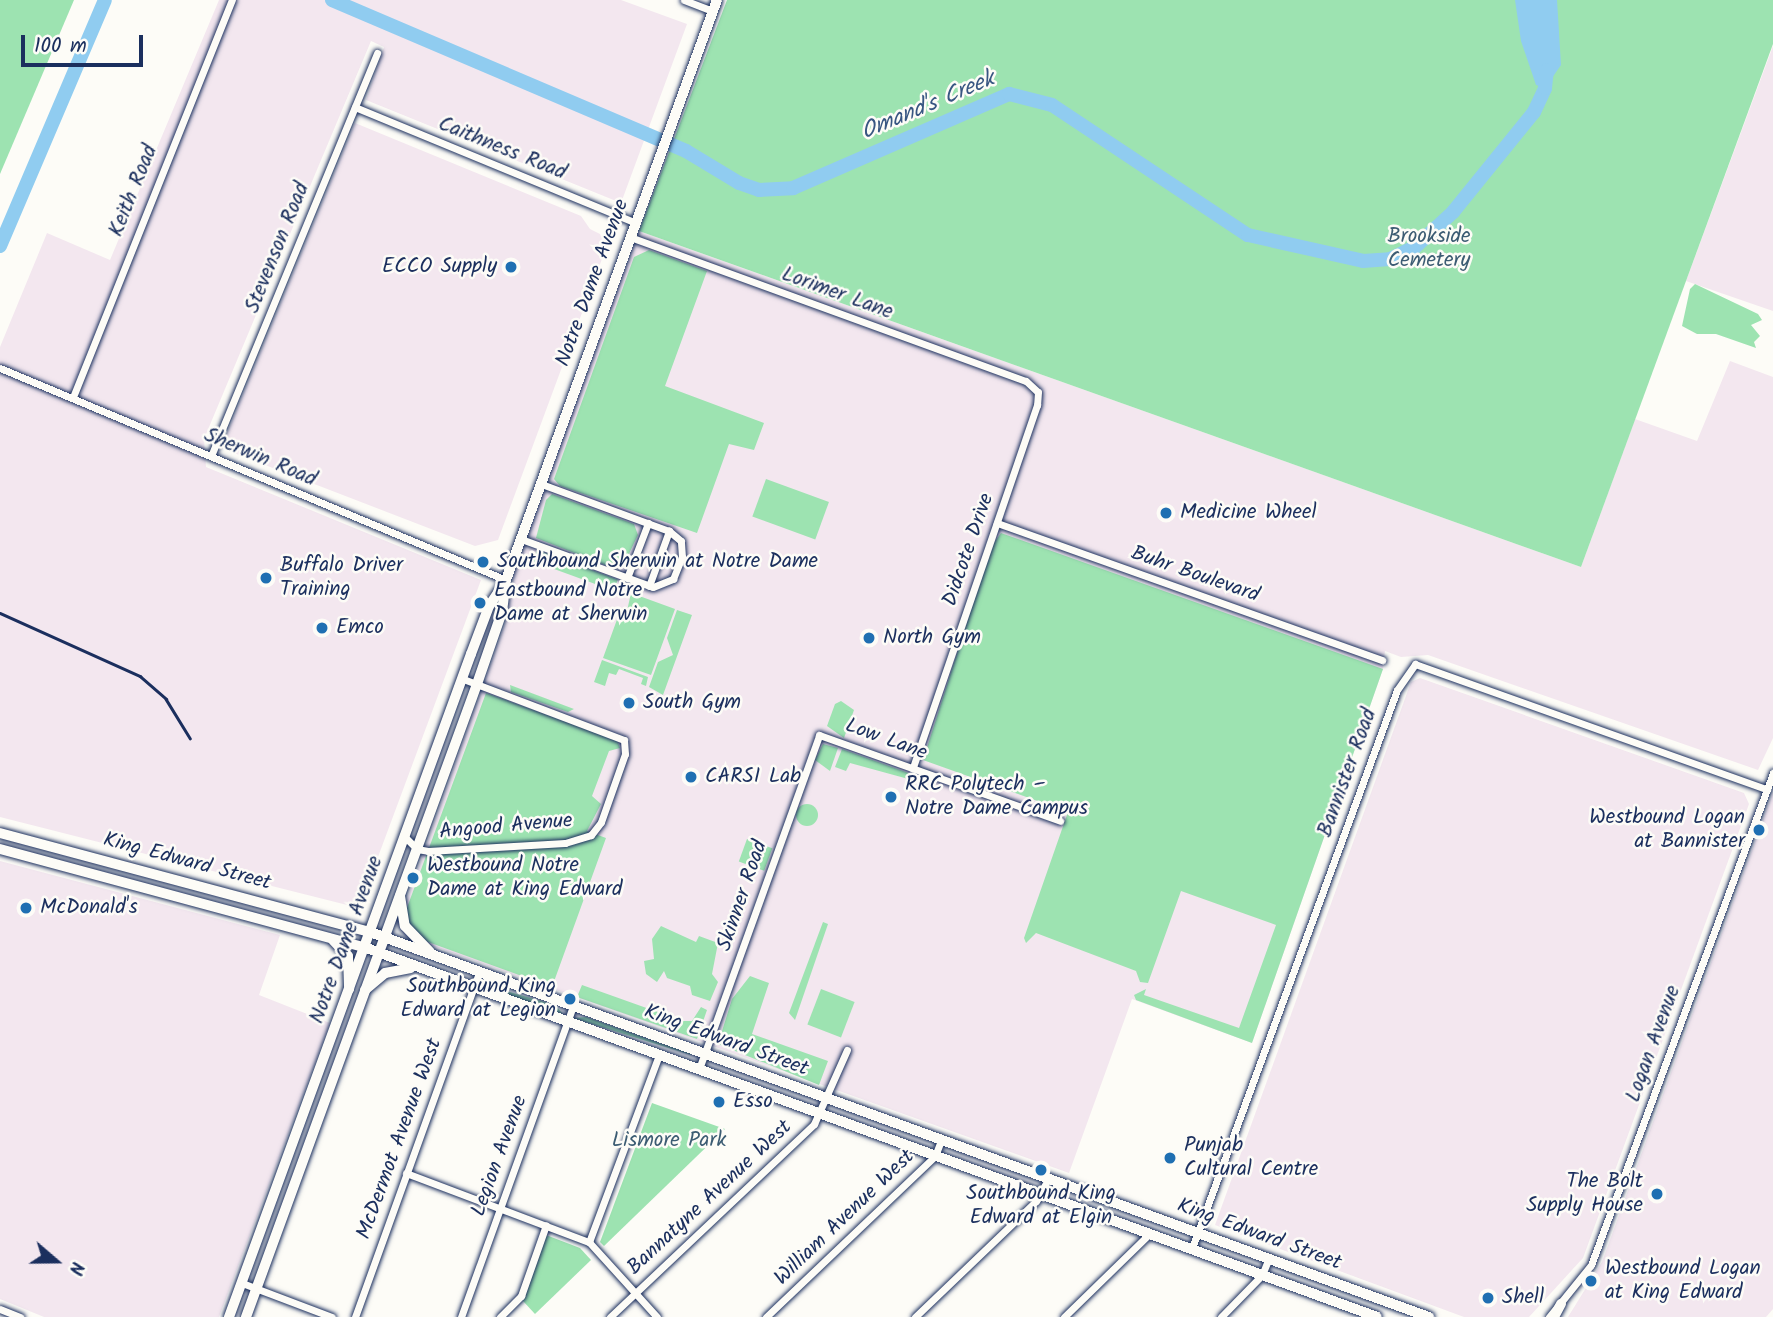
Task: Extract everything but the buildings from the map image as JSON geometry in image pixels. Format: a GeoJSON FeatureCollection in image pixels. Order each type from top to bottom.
{"type":"FeatureCollection","features":[{"type":"Feature","properties":{"kind":"main road","name":"King Edward Street"},"geometry":{"type":"LineString","coordinates":[[0,832],[385,937],[1429,1317]]}},
{"type":"Feature","properties":{"kind":"main road"},"geometry":{"type":"LineString","coordinates":[[21,855],[26,839]]}},
{"type":"Feature","properties":{"kind":"main road","name":"King Edward Street"},"geometry":{"type":"LineString","coordinates":[[0,849],[364,947],[1377,1317]]}},
{"type":"Feature","properties":{"kind":"main road"},"geometry":{"type":"LineString","coordinates":[[400,896],[405,926],[435,956]]}},
{"type":"Feature","properties":{"kind":"main road"},"geometry":{"type":"LineString","coordinates":[[331,939],[348,956],[349,989]]}},
{"type":"Feature","properties":{"kind":"main road"},"geometry":{"type":"LineString","coordinates":[[365,990],[395,968],[423,969]]}},
{"type":"Feature","properties":{"kind":"main road"},"geometry":{"type":"LineString","coordinates":[[1554,1317],[1561,1304]]}},
{"type":"Feature","properties":{"kind":"street","name":"Keith Road"},"geometry":{"type":"LineString","coordinates":[[73,397],[232,0]]}},
{"type":"Feature","properties":{"kind":"street"},"geometry":{"type":"LineString","coordinates":[[684,0],[713,11]]}},
{"type":"Feature","properties":{"kind":"street","name":"Notre Dame Avenue"},"geometry":{"type":"LineString","coordinates":[[246,1317],[477,684],[502,612],[506,580],[717,0]]}},
{"type":"Feature","properties":{"kind":"street","name":"Stevenson Road"},"geometry":{"type":"LineString","coordinates":[[211,456],[377,53]]}},
{"type":"Feature","properties":{"kind":"street","name":"Caithness Road"},"geometry":{"type":"LineString","coordinates":[[355,107],[636,223]]}},
{"type":"Feature","properties":{"kind":"street","name":"Lorimer Lane"},"geometry":{"type":"LineString","coordinates":[[631,237],[1031,384]]}},
{"type":"Feature","properties":{"kind":"street","name":"Sherwin Road"},"geometry":{"type":"LineString","coordinates":[[0,368],[506,580]]}},
{"type":"Feature","properties":{"kind":"street","name":"Didcote Drive"},"geometry":{"type":"LineString","coordinates":[[913,768],[1037,405],[1038,392],[1031,384]]}},
{"type":"Feature","properties":{"kind":"street"},"geometry":{"type":"LineString","coordinates":[[521,539],[649,586],[664,586],[677,571],[683,545],[669,531],[541,484]]}},
{"type":"Feature","properties":{"kind":"street"},"geometry":{"type":"LineString","coordinates":[[627,578],[648,523]]}},
{"type":"Feature","properties":{"kind":"street","name":"Buhr Boulevard"},"geometry":{"type":"LineString","coordinates":[[997,523],[1382,660]]}},
{"type":"Feature","properties":{"kind":"street"},"geometry":{"type":"LineString","coordinates":[[649,586],[669,531]]}},
{"type":"Feature","properties":{"kind":"street","name":"Notre Dame Avenue"},"geometry":{"type":"LineString","coordinates":[[229,1317],[489,606],[506,580]]}},
{"type":"Feature","properties":{"kind":"street","name":"Bannister Road"},"geometry":{"type":"LineString","coordinates":[[1192,1248],[1397,690],[1415,664],[1767,789]]}},
{"type":"Feature","properties":{"kind":"street","name":"Angood Avenue"},"geometry":{"type":"LineString","coordinates":[[405,837],[417,849],[577,841],[595,831],[605,810],[625,754],[624,740],[463,679]]}},
{"type":"Feature","properties":{"kind":"street"},"geometry":{"type":"LineString","coordinates":[[447,722],[461,727]]}},
{"type":"Feature","properties":{"kind":"street","name":"Low Lane"},"geometry":{"type":"LineString","coordinates":[[819,734],[1060,821]]}},
{"type":"Feature","properties":{"kind":"street","name":"Skinner Road"},"geometry":{"type":"LineString","coordinates":[[699,1069],[819,734]]}},
{"type":"Feature","properties":{"kind":"street","name":"Logan Avenue"},"geometry":{"type":"LineString","coordinates":[[1549,1317],[1591,1265],[1773,772]]}},
{"type":"Feature","properties":{"kind":"street","name":"McDermot Avenue West"},"geometry":{"type":"LineString","coordinates":[[355,1317],[479,972]]}},
{"type":"Feature","properties":{"kind":"street","name":"Legion Avenue"},"geometry":{"type":"LineString","coordinates":[[461,1317],[573,1006]]}},
{"type":"Feature","properties":{"kind":"street","name":"Bannatyne Avenue West"},"geometry":{"type":"LineString","coordinates":[[610,1317],[820,1115],[847,1050]]}},
{"type":"Feature","properties":{"kind":"street"},"geometry":{"type":"LineString","coordinates":[[589,1242],[659,1055]]}},
{"type":"Feature","properties":{"kind":"street","name":"William Avenue West"},"geometry":{"type":"LineString","coordinates":[[766,1317],[935,1156],[941,1140]]}},
{"type":"Feature","properties":{"kind":"street"},"geometry":{"type":"LineString","coordinates":[[406,1173],[589,1242],[657,1317]]}},
{"type":"Feature","properties":{"kind":"street"},"geometry":{"type":"LineString","coordinates":[[915,1317],[1041,1195],[1048,1179]]}},
{"type":"Feature","properties":{"kind":"street"},"geometry":{"type":"LineString","coordinates":[[500,1317],[521,1296],[546,1225]]}},
{"type":"Feature","properties":{"kind":"street"},"geometry":{"type":"LineString","coordinates":[[1064,1317],[1150,1233]]}},
{"type":"Feature","properties":{"kind":"street"},"geometry":{"type":"LineString","coordinates":[[1221,1317],[1262,1275],[1268,1259]]}},
{"type":"Feature","properties":{"kind":"street"},"geometry":{"type":"LineString","coordinates":[[242,1283],[332,1317]]}},
{"type":"Feature","properties":{"kind":"street"},"geometry":{"type":"LineString","coordinates":[[0,1308],[20,1317]]}},
{"type":"Feature","properties":{"kind":"shaded area"},"geometry":{"type":"Polygon","coordinates":[[[219,0],[621,0],[687,24],[621,203],[366,100],[384,47],[371,41],[204,439],[206,467],[481,580],[359,908],[0,817],[0,347],[47,233],[110,260],[219,0]]]}},
{"type":"Feature","properties":{"kind":"shaded area"},"geometry":{"type":"Polygon","coordinates":[[[1773,46],[1773,311],[1686,281],[1773,46]]]}},
{"type":"Feature","properties":{"kind":"shaded area"},"geometry":{"type":"Polygon","coordinates":[[[355,123],[581,216],[590,229],[600,234],[606,248],[498,540],[475,546],[221,448],[355,123]]]}},
{"type":"Feature","properties":{"kind":"shaded area","name":"RRC Polytech – Notre Dame Campus"},"geometry":{"type":"Polygon","coordinates":[[[639,231],[1581,567],[1635,419],[1697,441],[1730,361],[1773,377],[1773,738],[1758,770],[1428,655],[1401,657],[1385,651],[1383,669],[1252,1043],[1132,999],[1069,1173],[405,936],[398,925],[505,624],[515,569],[639,231]]]}},
{"type":"Feature","properties":{"kind":"shaded area"},"geometry":{"type":"Polygon","coordinates":[[[1420,678],[1744,793],[1749,804],[1583,1258],[1529,1317],[1464,1317],[1215,1225],[1411,682],[1420,678]]]}},
{"type":"Feature","properties":{"kind":"shaded area"},"geometry":{"type":"Polygon","coordinates":[[[1773,792],[1773,1309],[1766,1317],[1568,1317],[1602,1262],[1773,792]]]}},
{"type":"Feature","properties":{"kind":"shaded area"},"geometry":{"type":"Polygon","coordinates":[[[0,861],[280,935],[259,995],[330,1023],[219,1317],[44,1317],[0,1299],[0,861]]]}},
{"type":"Feature","properties":{"kind":"green space"},"geometry":{"type":"Polygon","coordinates":[[[0,0],[74,0],[0,174],[0,0]]]}},
{"type":"Feature","properties":{"kind":"green space","name":"Brookside Cemetery"},"geometry":{"type":"Polygon","coordinates":[[[727,0],[1773,0],[1773,44],[1581,567],[639,231],[727,0]]]}},
{"type":"Feature","properties":{"kind":"green space"},"geometry":{"type":"Polygon","coordinates":[[[649,250],[707,271],[665,386],[764,423],[754,450],[729,444],[697,533],[560,486],[554,479],[634,257],[649,250]]]}},
{"type":"Feature","properties":{"kind":"green space"},"geometry":{"type":"Polygon","coordinates":[[[1695,284],[1758,314],[1762,320],[1751,325],[1760,336],[1754,342],[1756,348],[1716,334],[1697,334],[1682,326],[1690,289],[1695,284]]]}},
{"type":"Feature","properties":{"kind":"green space"},"geometry":{"type":"Polygon","coordinates":[[[766,479],[829,502],[815,540],[752,517],[766,479]]]}},
{"type":"Feature","properties":{"kind":"green space"},"geometry":{"type":"Polygon","coordinates":[[[552,494],[634,524],[638,535],[624,564],[610,567],[536,538],[546,500],[552,494]]]}},
{"type":"Feature","properties":{"kind":"green space"},"geometry":{"type":"Polygon","coordinates":[[[1001,533],[1383,669],[1252,1043],[1136,1000],[1134,995],[1146,989],[1144,995],[1239,1028],[1276,925],[1181,891],[1148,983],[1140,982],[1136,971],[1036,933],[1026,943],[1024,938],[1068,812],[923,760],[991,547],[1001,533]]]}},
{"type":"Feature","properties":{"kind":"green space"},"geometry":{"type":"Polygon","coordinates":[[[537,550],[618,579],[614,591],[533,561],[537,550]]]}},
{"type":"Feature","properties":{"kind":"green space"},"geometry":{"type":"Polygon","coordinates":[[[631,593],[675,609],[651,675],[603,658],[619,614],[627,611],[631,593]]]}},
{"type":"Feature","properties":{"kind":"green space"},"geometry":{"type":"Polygon","coordinates":[[[677,610],[692,615],[663,695],[649,687],[658,662],[673,655],[667,638],[677,610]]]}},
{"type":"Feature","properties":{"kind":"green space"},"geometry":{"type":"Polygon","coordinates":[[[602,660],[648,677],[646,686],[641,684],[643,678],[619,669],[616,675],[609,673],[605,686],[594,682],[602,660]]]}},
{"type":"Feature","properties":{"kind":"green space"},"geometry":{"type":"Polygon","coordinates":[[[510,685],[574,709],[568,712],[511,692],[510,685]]]}},
{"type":"Feature","properties":{"kind":"green space"},"geometry":{"type":"Polygon","coordinates":[[[486,693],[617,740],[620,748],[609,751],[592,796],[601,804],[587,831],[606,838],[552,987],[406,934],[401,924],[486,693]]]}},
{"type":"Feature","properties":{"kind":"green space"},"geometry":{"type":"Polygon","coordinates":[[[841,701],[854,710],[844,738],[827,726],[835,704],[841,701]]]}},
{"type":"Feature","properties":{"kind":"green space"},"geometry":{"type":"Polygon","coordinates":[[[823,744],[838,748],[830,771],[815,760],[823,744]]]}},
{"type":"Feature","properties":{"kind":"green space"},"geometry":{"type":"Polygon","coordinates":[[[842,749],[914,775],[912,780],[850,763],[846,771],[835,767],[842,749]]]}},
{"type":"Feature","properties":{"kind":"green space"},"geometry":{"type":"Polygon","coordinates":[[[807,804],[815,807],[818,815],[815,823],[807,826],[799,823],[796,815],[799,807],[807,804]]]}},
{"type":"Feature","properties":{"kind":"green space"},"geometry":{"type":"Polygon","coordinates":[[[747,839],[772,848],[764,871],[739,862],[747,839]]]}},
{"type":"Feature","properties":{"kind":"green space"},"geometry":{"type":"Polygon","coordinates":[[[823,922],[828,924],[795,1020],[789,1013],[823,922]]]}},
{"type":"Feature","properties":{"kind":"green space"},"geometry":{"type":"Polygon","coordinates":[[[661,926],[696,942],[699,936],[718,943],[712,974],[718,982],[710,1001],[692,995],[690,986],[667,978],[664,971],[657,982],[646,974],[644,961],[654,959],[652,939],[661,926]]]}},
{"type":"Feature","properties":{"kind":"green space"},"geometry":{"type":"Polygon","coordinates":[[[750,976],[769,983],[752,1034],[828,1061],[819,1085],[718,1044],[732,999],[750,976]]]}},
{"type":"Feature","properties":{"kind":"green space"},"geometry":{"type":"Polygon","coordinates":[[[485,985],[555,1005],[563,1014],[483,987],[485,985]]]}},
{"type":"Feature","properties":{"kind":"green space"},"geometry":{"type":"Polygon","coordinates":[[[582,985],[683,1021],[692,1021],[701,1007],[707,1010],[697,1039],[577,997],[582,985]]]}},
{"type":"Feature","properties":{"kind":"green space"},"geometry":{"type":"Polygon","coordinates":[[[821,989],[855,1002],[841,1037],[807,1024],[821,989]]]}},
{"type":"Feature","properties":{"kind":"green space"},"geometry":{"type":"Polygon","coordinates":[[[586,1017],[691,1054],[691,1055],[573,1018],[586,1017]]]}},
{"type":"Feature","properties":{"kind":"green space","name":"Lismore Park"},"geometry":{"type":"Polygon","coordinates":[[[652,1103],[725,1129],[604,1246],[600,1242],[652,1103]]]}},
{"type":"Feature","properties":{"kind":"green space"},"geometry":{"type":"Polygon","coordinates":[[[546,1235],[580,1248],[591,1260],[535,1314],[523,1301],[546,1235]]]}},
{"type":"Feature","properties":{"kind":"water"},"geometry":{"type":"Polygon","coordinates":[[[1515,0],[1557,0],[1561,65],[1545,88],[1536,85],[1521,41],[1515,0]]]}},
{"type":"Feature","properties":{"kind":"waterway","name":"Omand's Creek"},"geometry":{"type":"LineString","coordinates":[[0,246],[105,0]]}},
{"type":"Feature","properties":{"kind":"waterway","name":"Omand's Creek"},"geometry":{"type":"LineString","coordinates":[[332,0],[686,151],[739,183],[759,190],[793,188],[1009,94],[1052,105],[1248,235],[1363,261],[1390,259],[1415,247],[1453,212],[1534,112],[1545,88],[1547,70]]}},
{"type":"Feature","properties":{"kind":"railway"},"geometry":{"type":"LineString","coordinates":[[0,613],[140,676],[166,699],[190,738]]}},
{"type":"Feature","properties":{"kind":"place","name":"ECCO Supply"},"geometry":{"type":"Point","coordinates":[511,267]}},
{"type":"Feature","properties":{"kind":"place","name":"Medicine Wheel"},"geometry":{"type":"Point","coordinates":[1166,513]}},
{"type":"Feature","properties":{"kind":"place","name":"Southbound Sherwin at Notre Dame"},"geometry":{"type":"Point","coordinates":[483,562]}},
{"type":"Feature","properties":{"kind":"place","name":"Buffalo Driver Training"},"geometry":{"type":"Point","coordinates":[266,578]}},
{"type":"Feature","properties":{"kind":"place","name":"Eastbound Notre Dame at Sherwin"},"geometry":{"type":"Point","coordinates":[480,603]}},
{"type":"Feature","properties":{"kind":"place","name":"Emco"},"geometry":{"type":"Point","coordinates":[322,628]}},
{"type":"Feature","properties":{"kind":"place","name":"North Gym"},"geometry":{"type":"Point","coordinates":[869,638]}},
{"type":"Feature","properties":{"kind":"place","name":"South Gym"},"geometry":{"type":"Point","coordinates":[629,703]}},
{"type":"Feature","properties":{"kind":"place","name":"CARSI Lab"},"geometry":{"type":"Point","coordinates":[691,777]}},
{"type":"Feature","properties":{"kind":"place","name":"RRC Polytech – Notre Dame Campus"},"geometry":{"type":"Point","coordinates":[891,797]}},
{"type":"Feature","properties":{"kind":"place","name":"Westbound Logan at Bannister"},"geometry":{"type":"Point","coordinates":[1759,830]}},
{"type":"Feature","properties":{"kind":"place","name":"Westbound Notre Dame at King Edward"},"geometry":{"type":"Point","coordinates":[413,878]}},
{"type":"Feature","properties":{"kind":"place","name":"McDonald's"},"geometry":{"type":"Point","coordinates":[26,908]}},
{"type":"Feature","properties":{"kind":"place","name":"Southbound King Edward at Legion"},"geometry":{"type":"Point","coordinates":[570,999]}},
{"type":"Feature","properties":{"kind":"place","name":"Esso"},"geometry":{"type":"Point","coordinates":[719,1102]}},
{"type":"Feature","properties":{"kind":"place","name":"Punjab Cultural Centre"},"geometry":{"type":"Point","coordinates":[1170,1158]}},
{"type":"Feature","properties":{"kind":"place","name":"Southbound King Edward at Elgin"},"geometry":{"type":"Point","coordinates":[1041,1170]}},
{"type":"Feature","properties":{"kind":"place","name":"The Bolt Supply House"},"geometry":{"type":"Point","coordinates":[1657,1194]}},
{"type":"Feature","properties":{"kind":"place","name":"Westbound Logan at King Edward"},"geometry":{"type":"Point","coordinates":[1591,1281]}},
{"type":"Feature","properties":{"kind":"place","name":"Shell"},"geometry":{"type":"Point","coordinates":[1488,1298]}}]}
